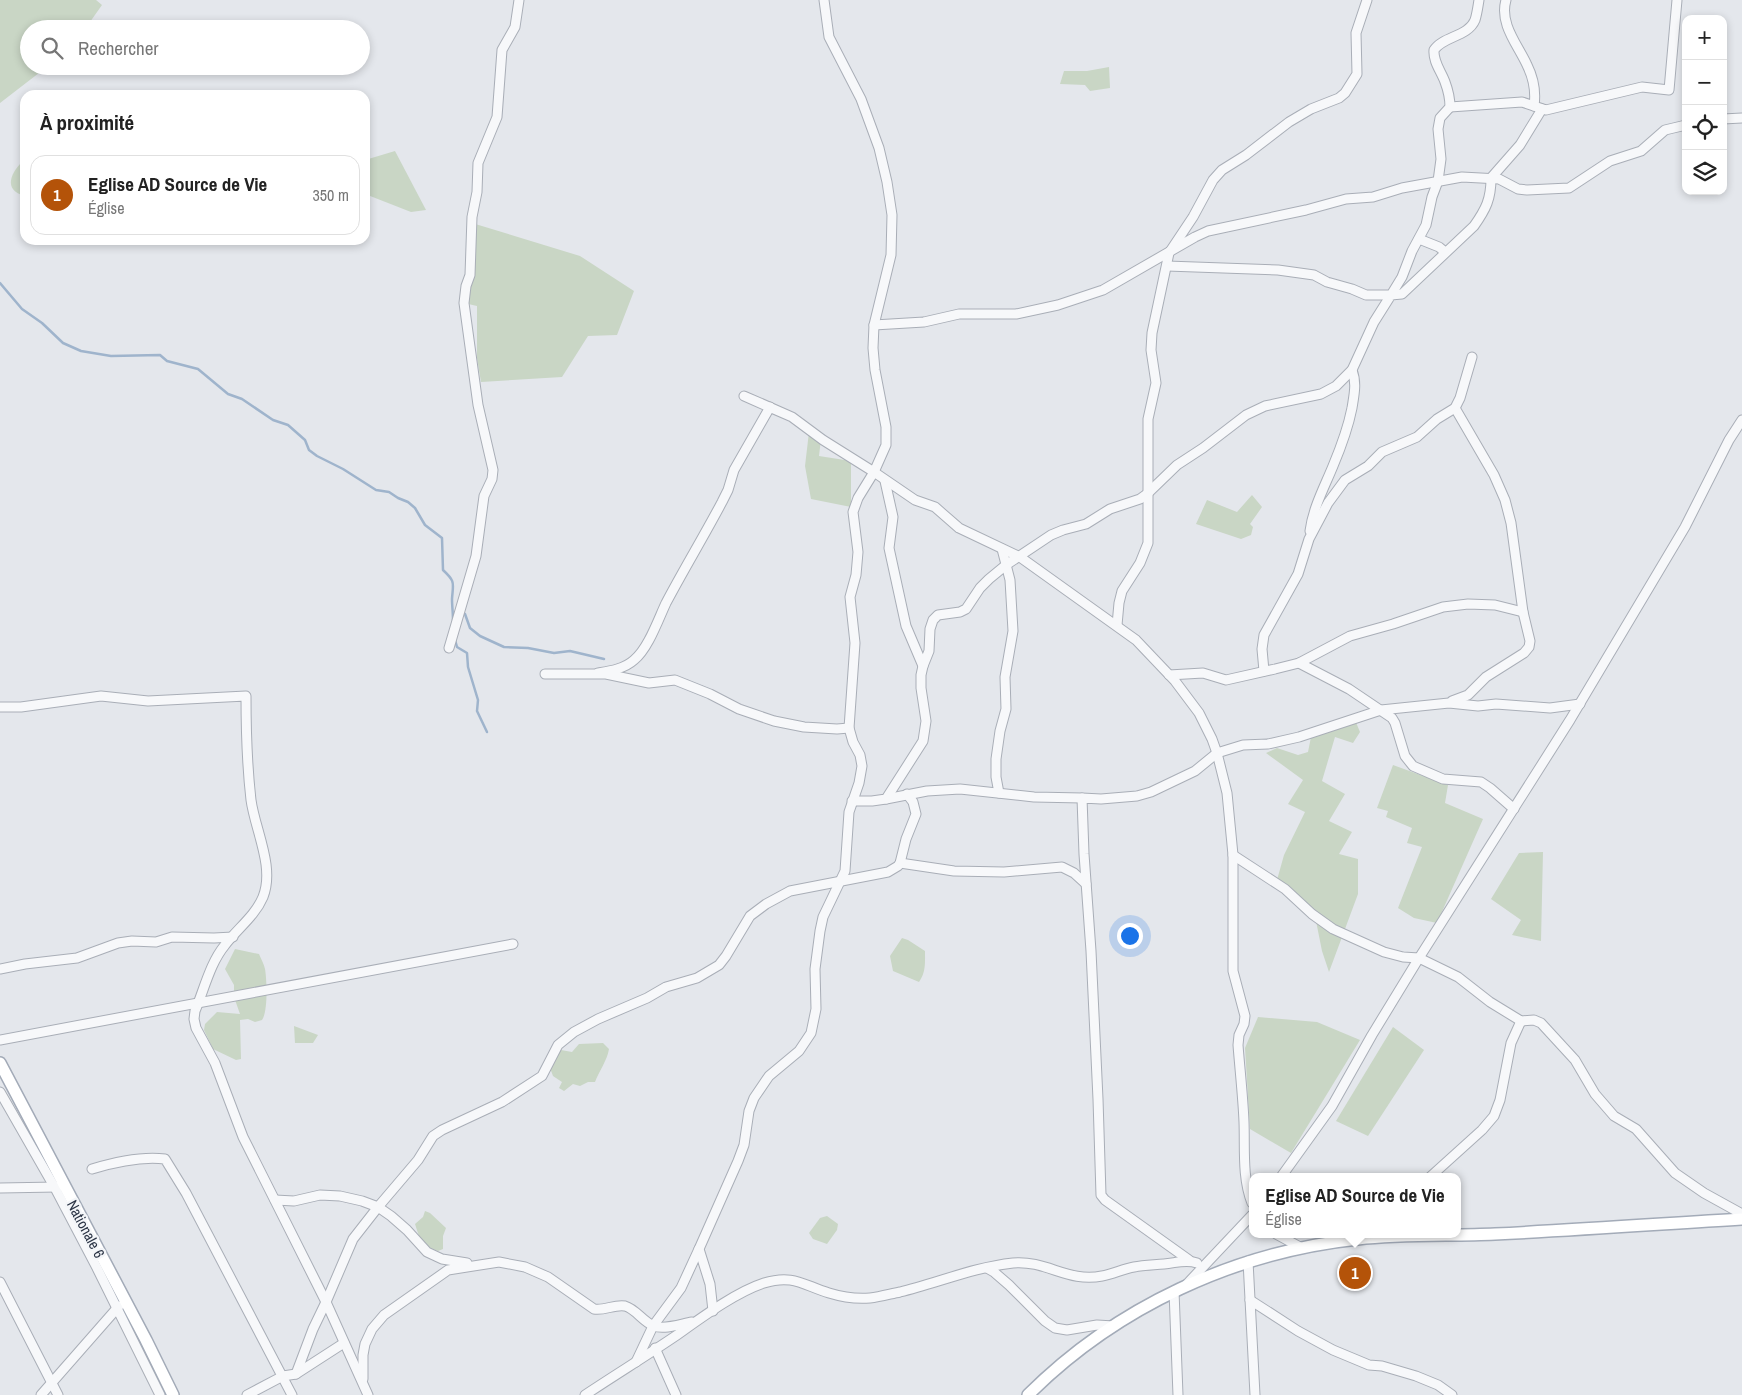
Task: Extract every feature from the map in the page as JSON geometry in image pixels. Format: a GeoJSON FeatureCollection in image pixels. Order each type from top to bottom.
{"type":"FeatureCollection","features":[{"type":"Feature","properties":{"kind":"main road","name":"Nationale 6"},"geometry":{"type":"LineString","coordinates":[[0,1063],[59,1187],[121,1304],[173,1395]]}},
{"type":"Feature","properties":{"kind":"main road"},"geometry":{"type":"LineString","coordinates":[[1461,1234],[1742,1218]]}},
{"type":"Feature","properties":{"kind":"main road"},"geometry":{"type":"LineString","coordinates":[[1028,1395],[1056,1368],[1114,1326],[1186,1285],[1248,1261],[1300,1247],[1352,1238]]}},
{"type":"Feature","properties":{"kind":"street"},"geometry":{"type":"LineString","coordinates":[[449,648],[476,556],[484,496],[492,480],[493,470],[478,406],[464,303],[466,286],[470,275],[472,217],[477,192],[478,163],[497,117],[502,50],[515,27],[519,0]]}},
{"type":"Feature","properties":{"kind":"street"},"geometry":{"type":"LineString","coordinates":[[636,1362],[653,1326],[681,1288],[699,1250],[744,1145],[749,1111],[754,1098],[764,1082],[799,1051],[811,1033],[816,1009],[815,969],[820,931],[825,912],[842,880],[847,861],[848,821],[862,766],[860,755],[853,742],[849,728],[855,643],[850,597],[856,575],[858,552],[853,512],[858,498],[874,472],[886,445],[886,427],[875,370],[874,324],[891,255],[892,214],[879,148],[861,99],[829,37],[824,0]]}},
{"type":"Feature","properties":{"kind":"street"},"geometry":{"type":"LineString","coordinates":[[1117,625],[1122,591],[1140,564],[1148,544],[1148,419],[1156,383],[1151,350],[1152,334],[1169,253],[1193,217],[1213,180],[1222,170],[1246,155],[1289,122],[1311,109],[1339,98],[1345,92],[1357,74],[1356,33],[1366,0]]}},
{"type":"Feature","properties":{"kind":"street"},"geometry":{"type":"LineString","coordinates":[[1450,107],[1449,96],[1436,64],[1434,50],[1441,43],[1471,26],[1475,20],[1479,0]]}},
{"type":"Feature","properties":{"kind":"street"},"geometry":{"type":"LineString","coordinates":[[1167,266],[1278,270],[1314,275],[1327,282],[1366,295],[1402,294],[1474,226],[1490,196],[1491,178],[1520,145],[1538,108],[1529,69],[1509,33],[1505,12],[1506,0]]}},
{"type":"Feature","properties":{"kind":"street"},"geometry":{"type":"LineString","coordinates":[[886,799],[923,741],[926,721],[921,688],[922,666],[929,651],[930,629],[933,620],[938,615],[960,612],[966,609],[984,583],[1006,565],[1051,535],[1086,524],[1110,510],[1133,502],[1147,494],[1177,465],[1204,448],[1246,415],[1265,406],[1321,394],[1336,386],[1352,370],[1374,322],[1402,278],[1412,251],[1426,225],[1432,196],[1438,181],[1441,159],[1438,129],[1440,118],[1450,107],[1522,102],[1538,108],[1559,108],[1573,103],[1642,88],[1669,90],[1677,0]]}},
{"type":"Feature","properties":{"kind":"street"},"geometry":{"type":"LineString","coordinates":[[1727,119],[1742,118]]}},
{"type":"Feature","properties":{"kind":"street"},"geometry":{"type":"LineString","coordinates":[[874,324],[924,322],[959,314],[1006,315],[1025,313],[1072,301],[1103,290],[1195,236],[1224,226],[1292,213],[1346,199],[1373,197],[1387,192],[1462,177],[1503,180],[1523,190],[1568,188],[1610,161],[1641,151],[1665,130],[1682,126]]}},
{"type":"Feature","properties":{"kind":"street"},"geometry":{"type":"LineString","coordinates":[[1419,239],[1439,247],[1445,252]]}},
{"type":"Feature","properties":{"kind":"street"},"geometry":{"type":"LineString","coordinates":[[1309,539],[1328,503],[1345,480],[1368,466],[1382,452],[1417,437],[1437,419],[1455,408],[1460,398],[1472,357]]}},
{"type":"Feature","properties":{"kind":"street"},"geometry":{"type":"LineString","coordinates":[[1264,671],[1262,649],[1264,634],[1298,574],[1309,539],[1318,498],[1335,462],[1348,427],[1355,385],[1352,370]]}},
{"type":"Feature","properties":{"kind":"street"},"geometry":{"type":"LineString","coordinates":[[744,396],[792,417],[823,440],[915,500],[935,507],[959,528],[1020,557],[1140,643],[1169,675],[1199,713],[1217,753],[1227,793],[1233,855],[1233,971],[1246,1016],[1238,1035],[1238,1045],[1244,1122],[1245,1170],[1249,1192]]}},
{"type":"Feature","properties":{"kind":"street"},"geometry":{"type":"LineString","coordinates":[[545,674],[598,673],[615,670],[634,660],[643,650],[722,502],[734,470],[770,407]]}},
{"type":"Feature","properties":{"kind":"street"},"geometry":{"type":"LineString","coordinates":[[1449,703],[1468,695],[1486,676],[1527,650],[1530,641],[1523,612],[1512,523],[1494,476],[1455,408]]}},
{"type":"Feature","properties":{"kind":"street"},"geometry":{"type":"LineString","coordinates":[[1284,1173],[1332,1106],[1419,958],[1580,704],[1685,527],[1729,440],[1742,420]]}},
{"type":"Feature","properties":{"kind":"street"},"geometry":{"type":"LineString","coordinates":[[885,481],[893,517],[889,548],[906,626],[922,666]]}},
{"type":"Feature","properties":{"kind":"street"},"geometry":{"type":"LineString","coordinates":[[999,793],[996,777],[996,759],[1000,731],[1006,709],[1005,677],[1013,637],[1010,580],[1002,548]]}},
{"type":"Feature","properties":{"kind":"street"},"geometry":{"type":"LineString","coordinates":[[1169,675],[1203,673],[1226,680],[1299,663],[1350,636],[1443,607],[1468,604],[1495,604],[1523,612]]}},
{"type":"Feature","properties":{"kind":"street"},"geometry":{"type":"LineString","coordinates":[[1299,663],[1350,689],[1392,718],[1405,756],[1414,766],[1443,779],[1481,782],[1514,809]]}},
{"type":"Feature","properties":{"kind":"street"},"geometry":{"type":"LineString","coordinates":[[598,673],[649,683],[666,680],[684,682],[739,709],[794,726],[849,728]]}},
{"type":"Feature","properties":{"kind":"street"},"geometry":{"type":"LineString","coordinates":[[0,707],[21,707],[101,696],[148,701],[246,696],[246,747],[251,799],[267,866],[264,896],[257,908],[218,956],[198,1003],[194,1019],[196,1028],[215,1063],[243,1137],[326,1302],[366,1395]]}},
{"type":"Feature","properties":{"kind":"street"},"geometry":{"type":"LineString","coordinates":[[852,801],[872,801],[927,791],[960,789],[1034,797],[1101,799],[1137,796],[1151,792],[1195,771],[1217,753],[1243,744],[1268,744],[1299,737],[1381,710],[1449,703],[1478,706],[1496,704],[1550,708],[1580,704]]}},
{"type":"Feature","properties":{"kind":"street"},"geometry":{"type":"LineString","coordinates":[[296,1374],[313,1329],[349,1247],[378,1207],[418,1160],[433,1136],[502,1102],[542,1076],[558,1044],[574,1032],[647,998],[666,987],[697,978],[719,965],[750,916],[766,904],[790,891],[888,872],[898,866],[916,814],[915,807],[907,794]]}},
{"type":"Feature","properties":{"kind":"street"},"geometry":{"type":"LineString","coordinates":[[585,1395],[695,1322],[746,1291],[783,1279],[800,1281],[830,1293],[870,1298],[1006,1264],[1024,1263],[1045,1266],[1075,1277],[1088,1278],[1133,1267],[1193,1262],[1105,1200],[1101,1195],[1098,1099],[1082,798]]}},
{"type":"Feature","properties":{"kind":"street"},"geometry":{"type":"LineString","coordinates":[[1233,855],[1280,885],[1312,914],[1333,929],[1384,952],[1403,957],[1419,958],[1458,977],[1490,1002],[1520,1021],[1534,1020],[1541,1023],[1575,1060],[1595,1094],[1614,1116],[1636,1129],[1675,1173],[1704,1194],[1742,1214]]}},
{"type":"Feature","properties":{"kind":"street"},"geometry":{"type":"LineString","coordinates":[[900,863],[954,871],[1004,872],[1062,867],[1074,873],[1086,884]]}},
{"type":"Feature","properties":{"kind":"street"},"geometry":{"type":"LineString","coordinates":[[0,969],[24,964],[76,958],[118,943],[132,941],[156,942],[178,936],[233,937]]}},
{"type":"Feature","properties":{"kind":"street"},"geometry":{"type":"LineString","coordinates":[[0,1040],[513,944]]}},
{"type":"Feature","properties":{"kind":"street"},"geometry":{"type":"LineString","coordinates":[[1434,1173],[1482,1130],[1494,1116],[1500,1100],[1514,1035],[1520,1021]]}},
{"type":"Feature","properties":{"kind":"street"},"geometry":{"type":"LineString","coordinates":[[0,1092],[59,1187]]}},
{"type":"Feature","properties":{"kind":"street"},"geometry":{"type":"LineString","coordinates":[[92,1169],[125,1161],[154,1158],[165,1159],[186,1193],[292,1395]]}},
{"type":"Feature","properties":{"kind":"street"},"geometry":{"type":"LineString","coordinates":[[0,1188],[59,1187]]}},
{"type":"Feature","properties":{"kind":"street"},"geometry":{"type":"LineString","coordinates":[[275,1200],[294,1200],[320,1195],[340,1196],[378,1207],[407,1230],[427,1252],[442,1259],[475,1265]]}},
{"type":"Feature","properties":{"kind":"street"},"geometry":{"type":"LineString","coordinates":[[1186,1285],[1249,1218]]}},
{"type":"Feature","properties":{"kind":"street"},"geometry":{"type":"LineString","coordinates":[[1283,1238],[1300,1247]]}},
{"type":"Feature","properties":{"kind":"street"},"geometry":{"type":"LineString","coordinates":[[699,1250],[710,1284],[713,1311]]}},
{"type":"Feature","properties":{"kind":"street"},"geometry":{"type":"LineString","coordinates":[[1248,1261],[1255,1395]]}},
{"type":"Feature","properties":{"kind":"street"},"geometry":{"type":"LineString","coordinates":[[362,1384],[363,1355],[365,1344],[372,1329],[384,1315],[448,1270],[499,1262],[525,1267],[548,1277],[594,1309],[624,1306],[630,1308],[653,1326],[662,1327],[695,1322]]}},
{"type":"Feature","properties":{"kind":"street"},"geometry":{"type":"LineString","coordinates":[[987,1268],[1009,1285],[1045,1321],[1055,1328],[1076,1330],[1097,1325],[1114,1326]]}},
{"type":"Feature","properties":{"kind":"street"},"geometry":{"type":"LineString","coordinates":[[0,1282],[58,1395]]}},
{"type":"Feature","properties":{"kind":"street"},"geometry":{"type":"LineString","coordinates":[[1174,1291],[1178,1395]]}},
{"type":"Feature","properties":{"kind":"street"},"geometry":{"type":"LineString","coordinates":[[1250,1300],[1332,1350],[1369,1365],[1382,1366],[1416,1376],[1438,1385],[1452,1395]]}},
{"type":"Feature","properties":{"kind":"street"},"geometry":{"type":"LineString","coordinates":[[41,1395],[121,1304],[160,1395]]}},
{"type":"Feature","properties":{"kind":"street"},"geometry":{"type":"LineString","coordinates":[[247,1395],[283,1376],[296,1374],[344,1343]]}},
{"type":"Feature","properties":{"kind":"street"},"geometry":{"type":"LineString","coordinates":[[656,1348],[676,1395]]}},
{"type":"Feature","properties":{"kind":"green space"},"geometry":{"type":"Polygon","coordinates":[[[0,0],[96,0],[102,5],[91,20],[20,20],[20,75],[36,75],[0,103],[0,0]]]}},
{"type":"Feature","properties":{"kind":"green space"},"geometry":{"type":"Polygon","coordinates":[[[1109,67],[1110,88],[1090,91],[1085,85],[1060,84],[1064,71],[1087,71],[1109,67]]]}},
{"type":"Feature","properties":{"kind":"green space"},"geometry":{"type":"Polygon","coordinates":[[[395,151],[426,210],[411,212],[370,196],[370,158],[395,151]]]}},
{"type":"Feature","properties":{"kind":"green space"},"geometry":{"type":"Polygon","coordinates":[[[19,165],[20,194],[13,190],[11,185],[15,170],[19,165]]]}},
{"type":"Feature","properties":{"kind":"green space"},"geometry":{"type":"Polygon","coordinates":[[[472,223],[580,256],[634,291],[617,335],[588,336],[562,377],[481,382],[477,358],[477,306],[464,303],[472,223]]]}},
{"type":"Feature","properties":{"kind":"green space"},"geometry":{"type":"Polygon","coordinates":[[[809,432],[821,439],[819,456],[851,461],[851,507],[811,499],[805,466],[809,432]]]}},
{"type":"Feature","properties":{"kind":"green space"},"geometry":{"type":"Polygon","coordinates":[[[1252,495],[1262,507],[1250,524],[1253,527],[1251,535],[1241,539],[1196,524],[1207,500],[1237,512],[1252,495]]]}},
{"type":"Feature","properties":{"kind":"green space"},"geometry":{"type":"Polygon","coordinates":[[[1355,720],[1360,732],[1353,743],[1335,737],[1322,781],[1345,794],[1329,821],[1352,832],[1339,854],[1358,859],[1358,894],[1329,972],[1322,951],[1315,916],[1277,880],[1284,855],[1305,812],[1288,804],[1303,780],[1266,753],[1277,748],[1298,755],[1308,752],[1312,732],[1355,720]]]}},
{"type":"Feature","properties":{"kind":"green space"},"geometry":{"type":"Polygon","coordinates":[[[1393,765],[1448,785],[1445,803],[1483,819],[1437,923],[1414,918],[1398,908],[1422,847],[1407,843],[1412,828],[1386,817],[1388,811],[1377,808],[1393,765]]]}},
{"type":"Feature","properties":{"kind":"green space"},"geometry":{"type":"Polygon","coordinates":[[[1543,852],[1541,941],[1512,935],[1521,920],[1491,899],[1519,853],[1543,852]]]}},
{"type":"Feature","properties":{"kind":"green space"},"geometry":{"type":"Polygon","coordinates":[[[902,938],[925,951],[924,971],[919,982],[893,971],[890,956],[902,938]]]}},
{"type":"Feature","properties":{"kind":"green space"},"geometry":{"type":"Polygon","coordinates":[[[235,949],[259,954],[265,969],[267,988],[262,1020],[255,1022],[248,1019],[240,1020],[241,1059],[236,1060],[213,1049],[204,1030],[205,1024],[217,1012],[240,1014],[234,997],[234,985],[225,969],[235,949]]]}},
{"type":"Feature","properties":{"kind":"green space"},"geometry":{"type":"Polygon","coordinates":[[[1258,1017],[1317,1022],[1360,1040],[1291,1153],[1250,1129],[1245,1048],[1258,1017]]]}},
{"type":"Feature","properties":{"kind":"green space"},"geometry":{"type":"Polygon","coordinates":[[[294,1026],[318,1035],[313,1043],[295,1043],[294,1026]]]}},
{"type":"Feature","properties":{"kind":"green space"},"geometry":{"type":"Polygon","coordinates":[[[1393,1027],[1424,1050],[1368,1136],[1336,1121],[1393,1027]]]}},
{"type":"Feature","properties":{"kind":"green space"},"geometry":{"type":"Polygon","coordinates":[[[603,1043],[609,1049],[607,1058],[595,1082],[588,1082],[580,1086],[573,1084],[564,1091],[559,1088],[562,1082],[553,1076],[550,1068],[561,1050],[572,1052],[579,1044],[603,1043]]]}},
{"type":"Feature","properties":{"kind":"green space"},"geometry":{"type":"Polygon","coordinates":[[[425,1211],[430,1213],[446,1228],[443,1236],[443,1249],[438,1251],[425,1244],[420,1238],[415,1224],[423,1217],[425,1211]]]}},
{"type":"Feature","properties":{"kind":"green space"},"geometry":{"type":"Polygon","coordinates":[[[827,1216],[838,1224],[837,1230],[827,1244],[813,1239],[809,1233],[820,1218],[827,1216]]]}},
{"type":"Feature","properties":{"kind":"waterway"},"geometry":{"type":"LineString","coordinates":[[0,283],[22,309],[42,323],[63,343],[81,351],[111,356],[160,355],[167,361],[198,369],[228,394],[242,399],[273,420],[288,425],[305,440],[309,450],[317,456],[343,469],[376,490],[389,492],[408,502],[415,508],[425,525],[442,538],[443,570],[453,583],[453,620]]}},
{"type":"Feature","properties":{"kind":"waterway"},"geometry":{"type":"LineString","coordinates":[[462,612],[465,614],[470,628],[480,636],[504,647],[528,648],[554,653],[570,651],[604,659]]}},
{"type":"Feature","properties":{"kind":"waterway"},"geometry":{"type":"LineString","coordinates":[[455,640],[457,647],[467,653],[468,667],[478,700],[477,711],[487,732]]}},
{"type":"Feature","properties":{"kind":"place","name":"Eglise AD Source de Vie"},"geometry":{"type":"Point","coordinates":[1355,1273]}}]}
